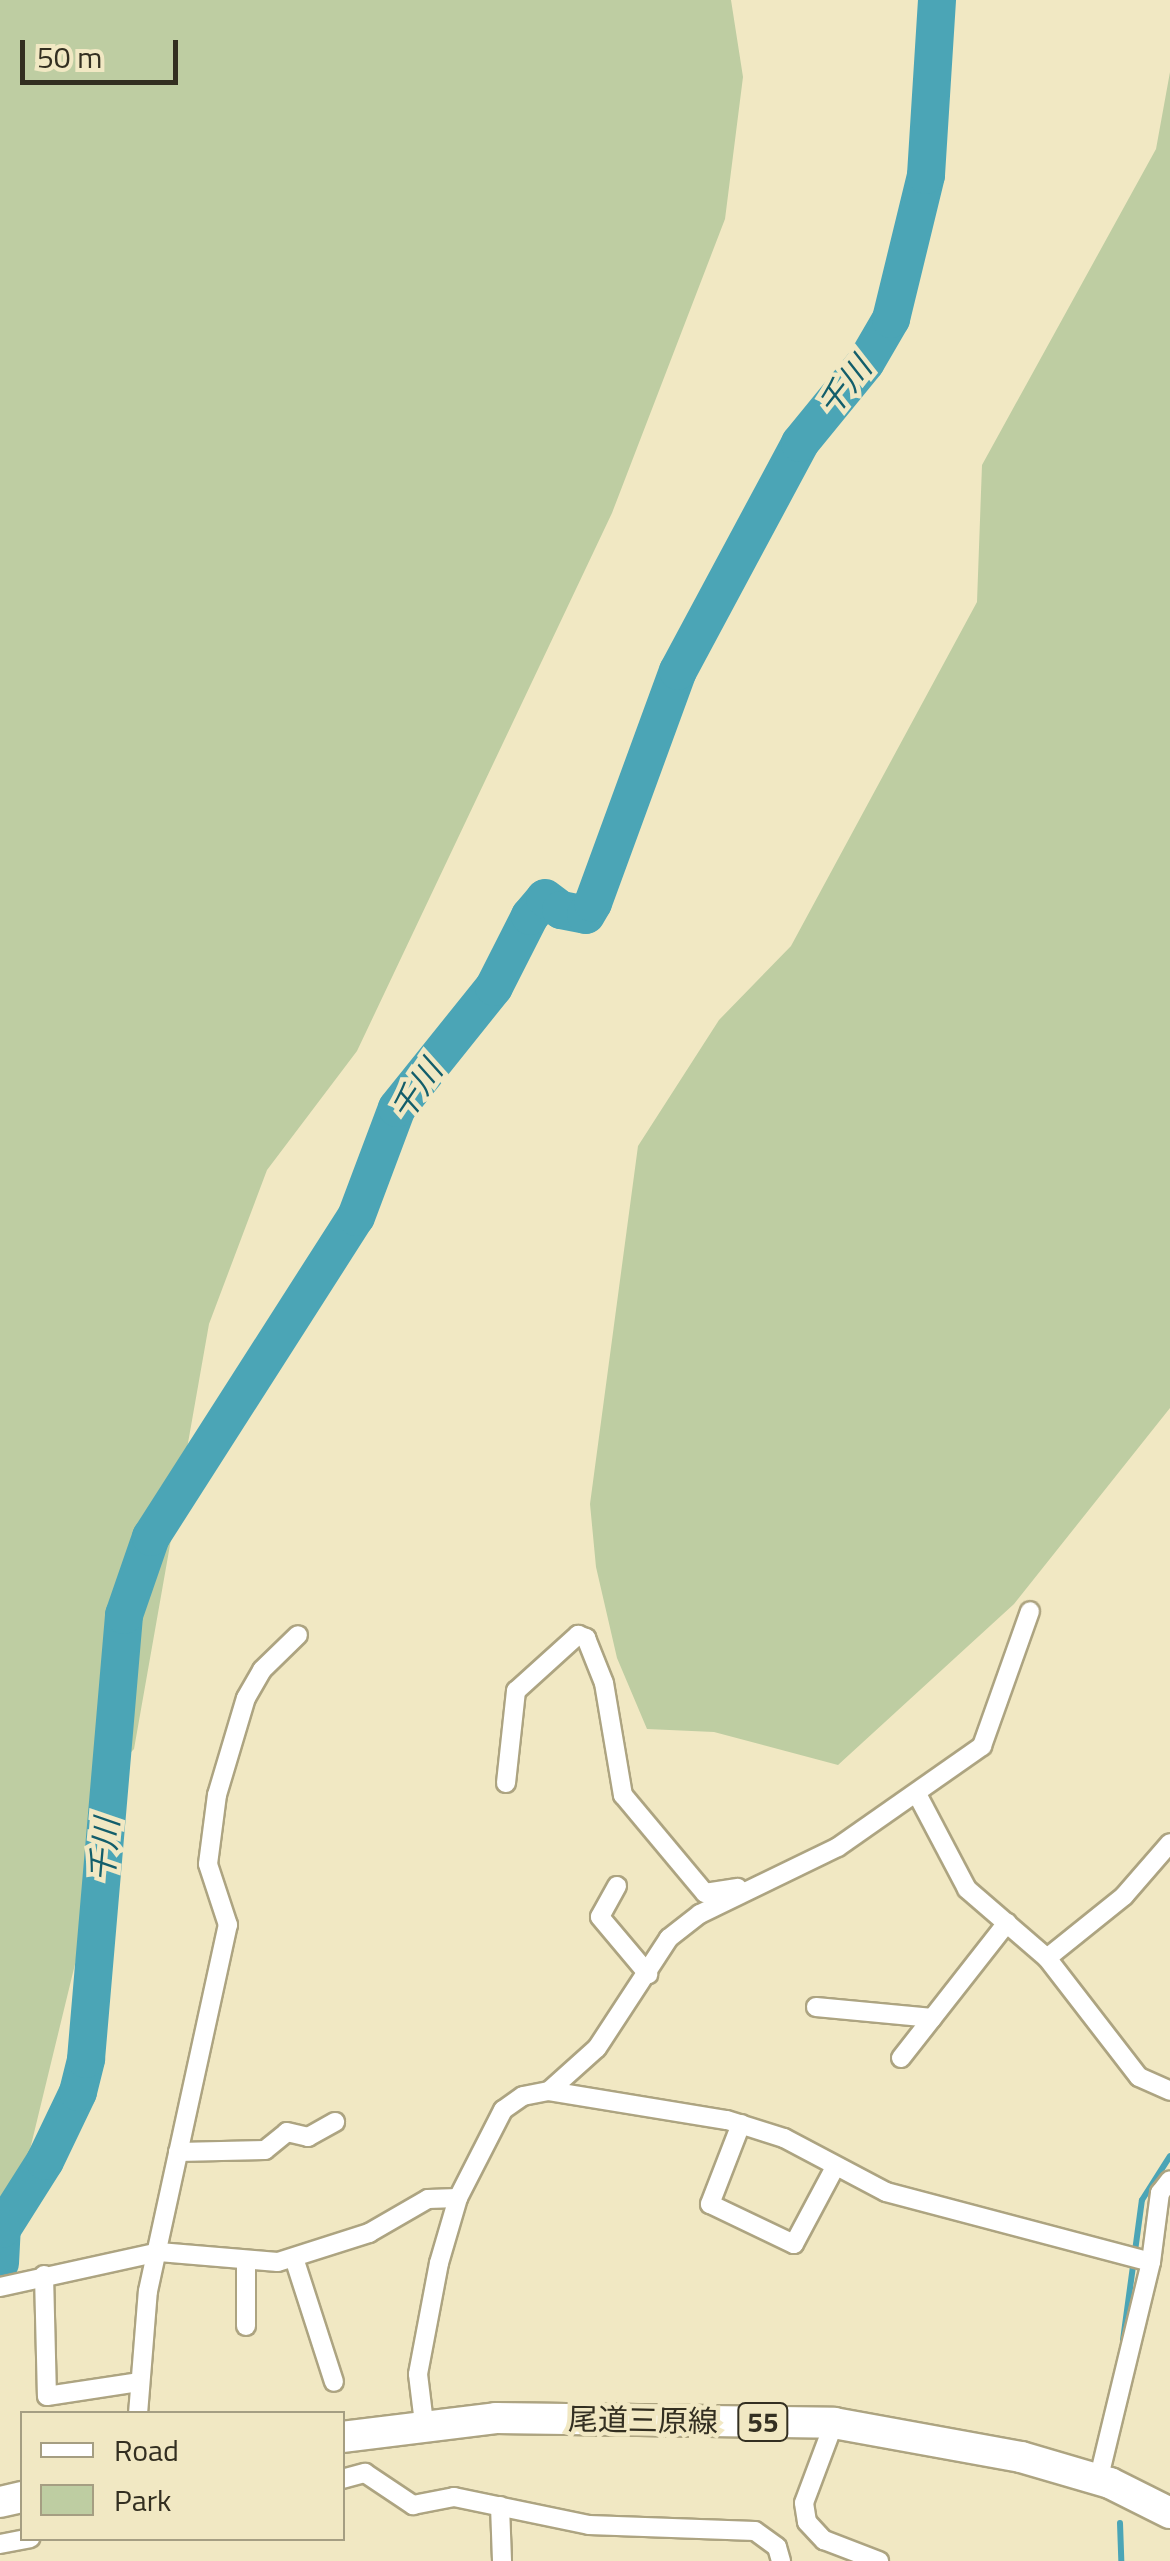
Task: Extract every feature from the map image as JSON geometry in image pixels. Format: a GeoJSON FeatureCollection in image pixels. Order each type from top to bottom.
{"type":"FeatureCollection","features":[{"type":"Feature","properties":{"kind":"main road","name":"尾道三原線"},"geometry":{"type":"LineString","coordinates":[[345,2436],[424,2423],[496,2418],[834,2423],[1021,2458],[1098,2481],[1170,2513]]}},
{"type":"Feature","properties":{"kind":"street"},"geometry":{"type":"LineString","coordinates":[[548,2091],[596,2048],[670,1938],[748,1887],[838,1847],[982,1746],[1030,1612]]}},
{"type":"Feature","properties":{"kind":"street"},"geometry":{"type":"LineString","coordinates":[[138,2411],[148,2290],[228,1924],[208,1864],[230,1738],[262,1670],[298,1635]]}},
{"type":"Feature","properties":{"kind":"street"},"geometry":{"type":"LineString","coordinates":[[506,1784],[516,1691],[578,1635],[586,1638],[604,1683],[623,1795],[705,1893],[748,1887]]}},
{"type":"Feature","properties":{"kind":"street"},"geometry":{"type":"LineString","coordinates":[[917,1794],[967,1889],[1047,1958],[1139,2077],[1170,2091]]}},
{"type":"Feature","properties":{"kind":"street"},"geometry":{"type":"LineString","coordinates":[[1047,1958],[1124,1896],[1170,1843]]}},
{"type":"Feature","properties":{"kind":"street"},"geometry":{"type":"LineString","coordinates":[[618,1886],[600,1917],[648,1974]]}},
{"type":"Feature","properties":{"kind":"street"},"geometry":{"type":"LineString","coordinates":[[901,2058],[1007,1924]]}},
{"type":"Feature","properties":{"kind":"street"},"geometry":{"type":"LineString","coordinates":[[816,2007],[932,2018]]}},
{"type":"Feature","properties":{"kind":"street"},"geometry":{"type":"LineString","coordinates":[[424,2423],[418,2374],[458,2198],[503,2110],[523,2096],[548,2091],[741,2124],[784,2138],[834,2169],[886,2192],[1151,2262]]}},
{"type":"Feature","properties":{"kind":"street"},"geometry":{"type":"LineString","coordinates":[[178,2152],[265,2150],[286,2132],[308,2137],[335,2122]]}},
{"type":"Feature","properties":{"kind":"street"},"geometry":{"type":"LineString","coordinates":[[741,2124],[710,2204],[794,2244],[834,2169]]}},
{"type":"Feature","properties":{"kind":"street"},"geometry":{"type":"LineString","coordinates":[[1098,2481],[1151,2262],[1160,2193],[1170,2180]]}},
{"type":"Feature","properties":{"kind":"street"},"geometry":{"type":"LineString","coordinates":[[0,2288],[159,2252],[246,2260],[294,2258],[369,2233],[428,2200],[458,2198]]}},
{"type":"Feature","properties":{"kind":"street"},"geometry":{"type":"LineString","coordinates":[[294,2258],[334,2382]]}},
{"type":"Feature","properties":{"kind":"street"},"geometry":{"type":"LineString","coordinates":[[246,2260],[246,2326]]}},
{"type":"Feature","properties":{"kind":"street"},"geometry":{"type":"LineString","coordinates":[[44,2275],[47,2396],[140,2382]]}},
{"type":"Feature","properties":{"kind":"street"},"geometry":{"type":"LineString","coordinates":[[834,2423],[804,2503],[806,2522],[824,2540],[879,2561]]}},
{"type":"Feature","properties":{"kind":"street"},"geometry":{"type":"LineString","coordinates":[[345,2478],[365,2473],[413,2505],[454,2497],[589,2525],[754,2530],[777,2547],[781,2561]]}},
{"type":"Feature","properties":{"kind":"street"},"geometry":{"type":"LineString","coordinates":[[500,2506],[502,2561]]}},
{"type":"Feature","properties":{"kind":"green space"},"geometry":{"type":"Polygon","coordinates":[[[0,0],[731,0],[743,77],[725,219],[612,513],[357,1051],[267,1170],[209,1324],[134,1749],[98,1787],[76,1960],[9,2236],[0,2240],[0,0]]]}},
{"type":"Feature","properties":{"kind":"green space"},"geometry":{"type":"Polygon","coordinates":[[[1170,72],[1170,1408],[1014,1604],[838,1765],[714,1732],[647,1729],[617,1658],[596,1567],[590,1504],[638,1146],[719,1020],[791,946],[977,602],[982,465],[1156,149],[1170,72]]]}},
{"type":"Feature","properties":{"kind":"waterway","name":"千川"},"geometry":{"type":"LineString","coordinates":[[0,2263],[2,2229],[45,2161],[78,2092],[86,2059],[124,1615],[151,1537],[356,1217],[397,1108],[494,987],[530,916],[545,898],[561,910],[586,915],[593,903],[678,671],[800,443],[866,362],[891,319],[926,175],[937,0]]}},
{"type":"Feature","properties":{"kind":"waterway"},"geometry":{"type":"LineString","coordinates":[[1123,2340],[1142,2200],[1170,2156]]}},
{"type":"Feature","properties":{"kind":"waterway"},"geometry":{"type":"LineString","coordinates":[[1120,2523],[1121,2561]]}}]}
